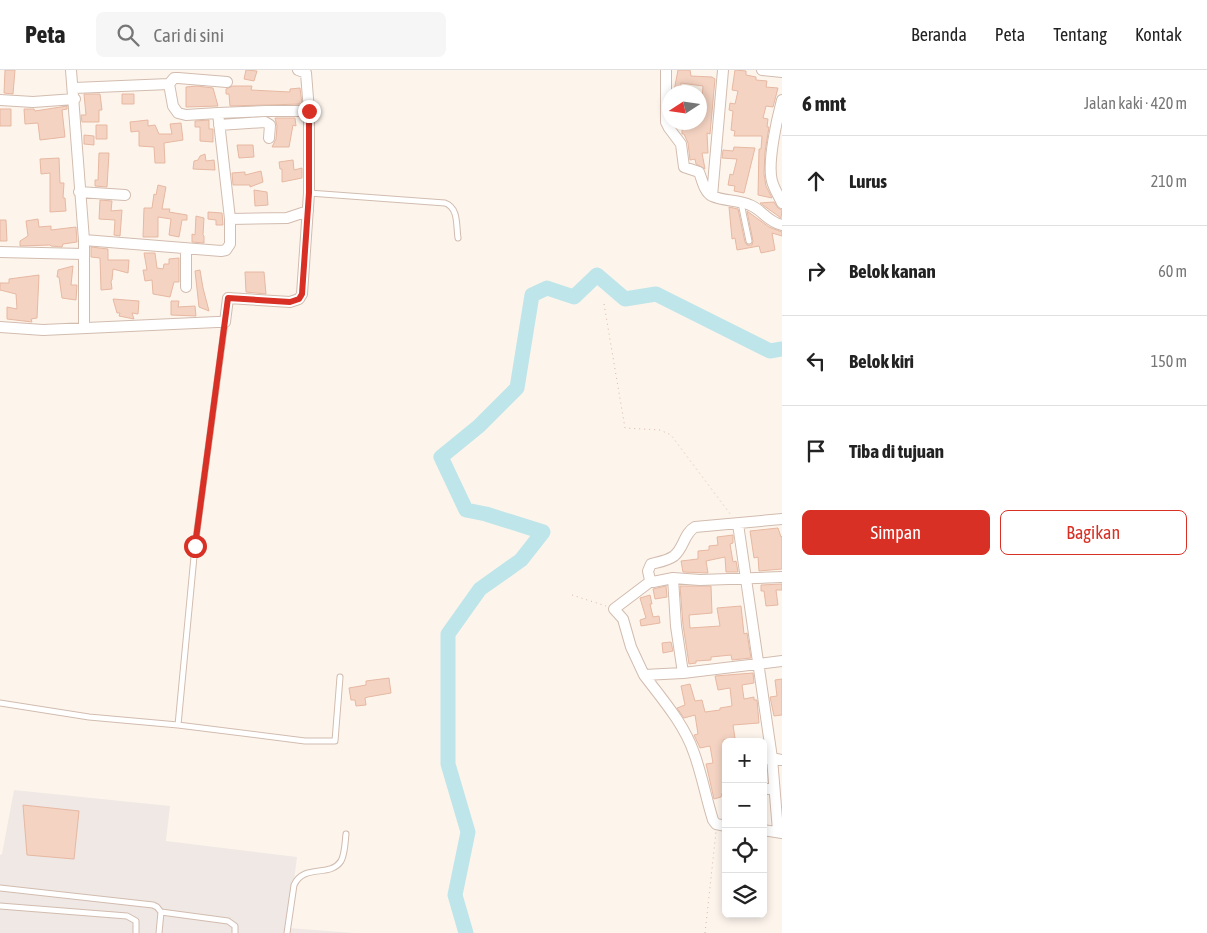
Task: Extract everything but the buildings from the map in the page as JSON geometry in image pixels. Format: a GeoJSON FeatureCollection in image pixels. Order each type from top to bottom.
{"type":"FeatureCollection","features":[{"type":"Feature","properties":{"kind":"street"},"geometry":{"type":"LineString","coordinates":[[71,70],[75,99],[84,240],[84,328]]}},
{"type":"Feature","properties":{"kind":"street"},"geometry":{"type":"LineString","coordinates":[[0,327],[43,330],[225,322],[228,298],[290,302],[299,299],[303,286],[309,193],[309,111],[306,73],[298,70]]}},
{"type":"Feature","properties":{"kind":"street"},"geometry":{"type":"LineString","coordinates":[[666,70],[667,125],[681,144],[684,167],[698,172],[706,189],[712,196],[755,207],[768,220],[782,225]]}},
{"type":"Feature","properties":{"kind":"street"},"geometry":{"type":"LineString","coordinates":[[712,196],[723,70]]}},
{"type":"Feature","properties":{"kind":"street"},"geometry":{"type":"LineString","coordinates":[[762,70],[782,72]]}},
{"type":"Feature","properties":{"kind":"street"},"geometry":{"type":"LineString","coordinates":[[226,82],[174,78],[170,84],[173,106],[178,113],[186,115],[309,111]]}},
{"type":"Feature","properties":{"kind":"street"},"geometry":{"type":"LineString","coordinates":[[74,88],[170,84]]}},
{"type":"Feature","properties":{"kind":"street"},"geometry":{"type":"LineString","coordinates":[[0,100],[33,102],[75,99]]}},
{"type":"Feature","properties":{"kind":"street"},"geometry":{"type":"LineString","coordinates":[[782,100],[774,138],[771,167],[772,184],[782,203]]}},
{"type":"Feature","properties":{"kind":"street"},"geometry":{"type":"LineString","coordinates":[[84,240],[186,249],[226,250],[230,244],[230,219],[218,114]]}},
{"type":"Feature","properties":{"kind":"street"},"geometry":{"type":"LineString","coordinates":[[219,125],[265,122],[270,125],[269,138]]}},
{"type":"Feature","properties":{"kind":"street"},"geometry":{"type":"LineString","coordinates":[[80,192],[125,195]]}},
{"type":"Feature","properties":{"kind":"street"},"geometry":{"type":"LineString","coordinates":[[230,219],[287,218],[308,211]]}},
{"type":"Feature","properties":{"kind":"street"},"geometry":{"type":"LineString","coordinates":[[186,249],[186,287]]}},
{"type":"Feature","properties":{"kind":"street"},"geometry":{"type":"LineString","coordinates":[[0,252],[84,254]]}},
{"type":"Feature","properties":{"kind":"street"},"geometry":{"type":"LineString","coordinates":[[651,581],[649,577],[650,566],[667,560],[676,554],[690,530],[700,526],[782,519]]}},
{"type":"Feature","properties":{"kind":"street"},"geometry":{"type":"LineString","coordinates":[[738,524],[772,759],[769,789],[780,832],[767,830]]}},
{"type":"Feature","properties":{"kind":"street"},"geometry":{"type":"LineString","coordinates":[[721,825],[710,812],[699,769],[688,738],[676,718],[644,675],[632,648],[623,619],[614,609],[651,581],[673,578],[700,580],[782,577]]}},
{"type":"Feature","properties":{"kind":"street"},"geometry":{"type":"LineString","coordinates":[[673,578],[676,626],[683,672]]}},
{"type":"Feature","properties":{"kind":"street"},"geometry":{"type":"LineString","coordinates":[[644,675],[782,661]]}},
{"type":"Feature","properties":{"kind":"lane"},"geometry":{"type":"LineString","coordinates":[[309,193],[446,203],[454,209],[458,238]]}},
{"type":"Feature","properties":{"kind":"lane"},"geometry":{"type":"LineString","coordinates":[[741,202],[750,241]]}},
{"type":"Feature","properties":{"kind":"lane"},"geometry":{"type":"LineString","coordinates":[[178,725],[195,546],[225,322]]}},
{"type":"Feature","properties":{"kind":"lane"},"geometry":{"type":"LineString","coordinates":[[0,703],[88,717],[178,725],[305,741],[335,741],[340,676]]}},
{"type":"Feature","properties":{"kind":"lane"},"geometry":{"type":"LineString","coordinates":[[287,933],[294,885],[297,878],[302,874],[334,867],[340,863],[346,834]]}},
{"type":"Feature","properties":{"kind":"lane"},"geometry":{"type":"LineString","coordinates":[[0,888],[153,905],[161,912],[228,921],[235,926],[235,933]]}},
{"type":"Feature","properties":{"kind":"lane"},"geometry":{"type":"LineString","coordinates":[[0,906],[126,916],[136,921],[136,933]]}},
{"type":"Feature","properties":{"kind":"lane"},"geometry":{"type":"LineString","coordinates":[[159,933],[161,912]]}},
{"type":"Feature","properties":{"kind":"path"},"geometry":{"type":"LineString","coordinates":[[604,304],[625,428],[660,430],[670,435],[738,524]]}},
{"type":"Feature","properties":{"kind":"path"},"geometry":{"type":"LineString","coordinates":[[572,595],[614,609]]}},
{"type":"Feature","properties":{"kind":"path"},"geometry":{"type":"LineString","coordinates":[[705,933],[721,825]]}},
{"type":"Feature","properties":{"kind":"shaded area"},"geometry":{"type":"Polygon","coordinates":[[[14,790],[170,806],[166,841],[297,857],[288,928],[355,933],[0,933],[0,855],[2,854],[14,790]]]}},
{"type":"Feature","properties":{"kind":"waterway"},"geometry":{"type":"LineString","coordinates":[[466,933],[455,895],[468,832],[448,764],[448,634],[480,589],[521,560],[543,532],[486,514],[466,510],[441,457],[479,426],[517,388],[532,295],[547,288],[574,297],[597,275],[625,299],[656,294],[770,351],[782,349]]}},
{"type":"Feature","properties":{"kind":"route"},"geometry":{"type":"LineString","coordinates":[[195,546],[228,298],[294,302],[302,294],[309,193],[309,111]]}}]}
